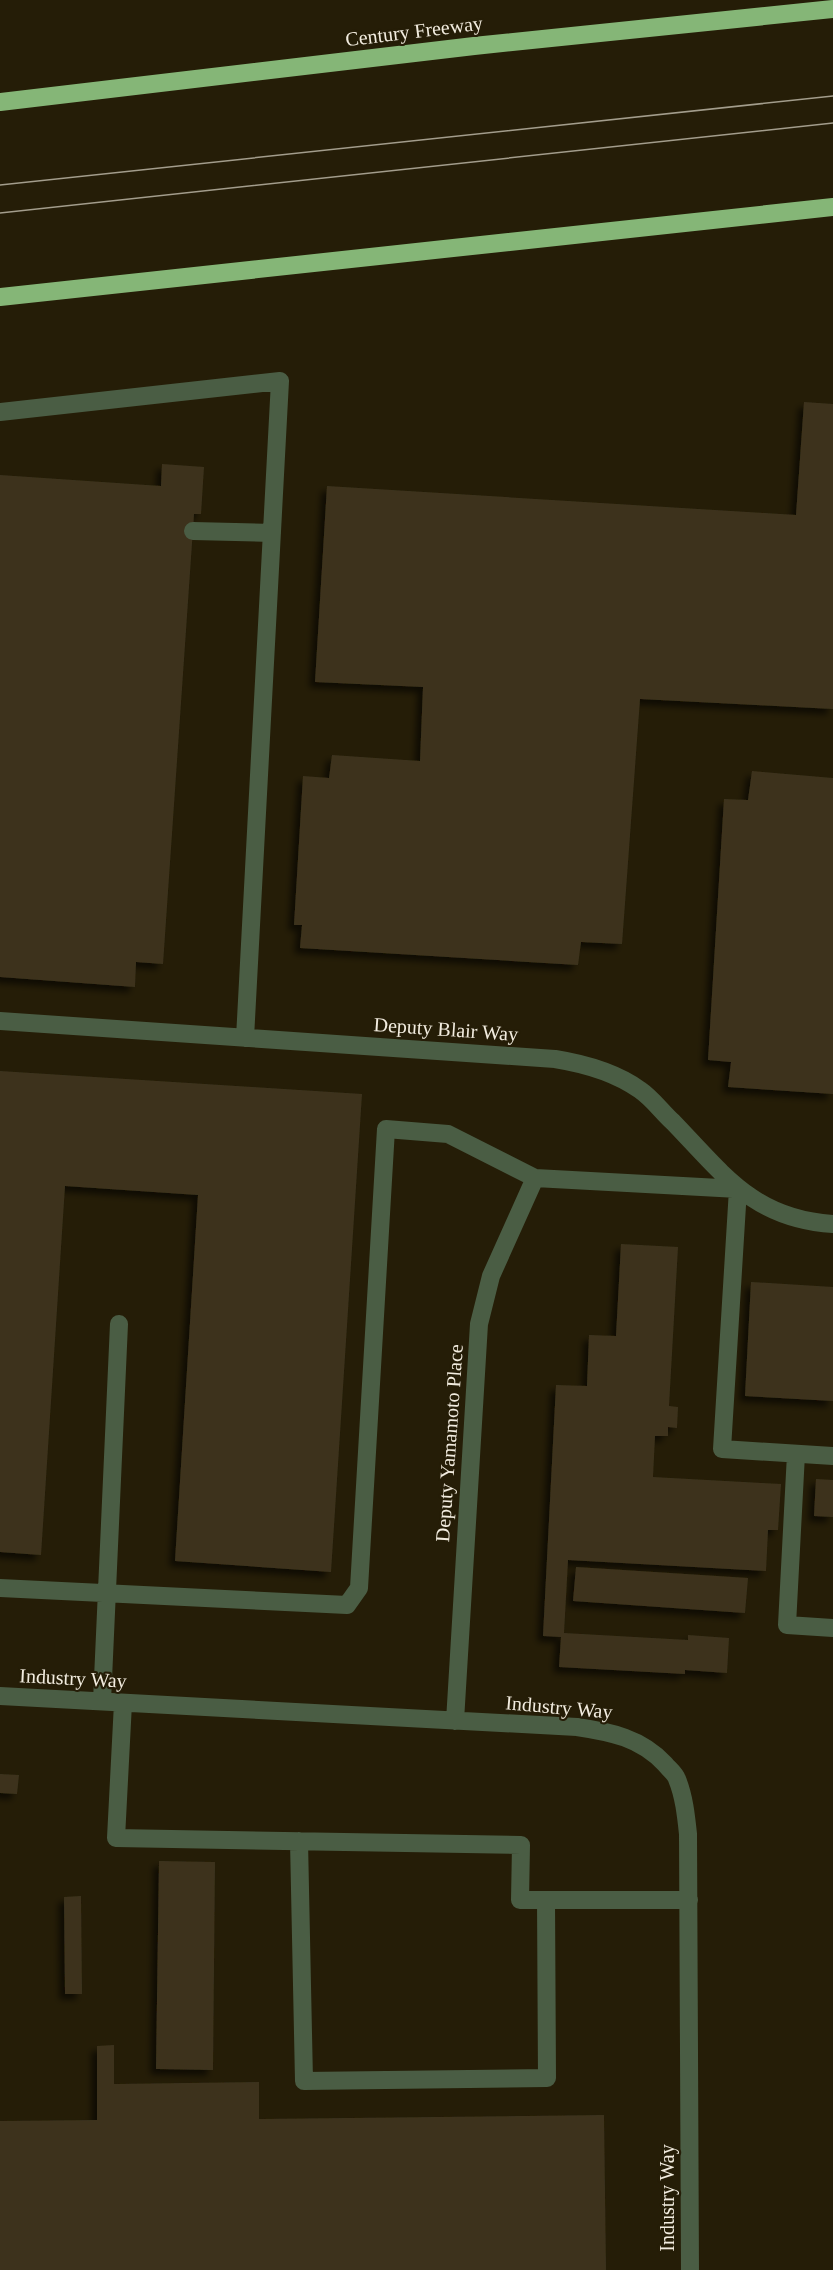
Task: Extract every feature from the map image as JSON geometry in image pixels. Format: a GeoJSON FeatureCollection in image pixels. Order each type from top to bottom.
{"type":"FeatureCollection","features":[{"type":"Feature","properties":{"kind":"highway","name":"Century Freeway"},"geometry":{"type":"LineString","coordinates":[[0,102],[474,46],[833,9]]}},
{"type":"Feature","properties":{"kind":"highway"},"geometry":{"type":"LineString","coordinates":[[0,297],[833,207]]}},
{"type":"Feature","properties":{"kind":"street"},"geometry":{"type":"LineString","coordinates":[[0,412],[280,381],[245,1038]]}},
{"type":"Feature","properties":{"kind":"street"},"geometry":{"type":"LineString","coordinates":[[193,531],[272,534]]}},
{"type":"Feature","properties":{"kind":"street","name":"Deputy Blair Way"},"geometry":{"type":"LineString","coordinates":[[0,1021],[555,1059],[585,1064],[615,1075],[642,1091],[738,1189],[762,1206],[810,1222],[833,1224]]}},
{"type":"Feature","properties":{"kind":"street"},"geometry":{"type":"LineString","coordinates":[[0,1588],[346,1605],[359,1588],[387,1129],[448,1134],[535,1178],[738,1189],[722,1449],[833,1456]]}},
{"type":"Feature","properties":{"kind":"street","name":"Deputy Yamamoto Place"},"geometry":{"type":"LineString","coordinates":[[455,1721],[479,1324],[491,1276],[535,1178]]}},
{"type":"Feature","properties":{"kind":"street"},"geometry":{"type":"LineString","coordinates":[[102,1701],[119,1324]]}},
{"type":"Feature","properties":{"kind":"street"},"geometry":{"type":"LineString","coordinates":[[796,1454],[787,1625],[833,1628]]}},
{"type":"Feature","properties":{"kind":"street","name":"Industry Way"},"geometry":{"type":"LineString","coordinates":[[0,1696],[578,1727],[612,1732],[637,1742],[645,1748],[676,1776],[684,1805],[688,1834],[690,2270]]}},
{"type":"Feature","properties":{"kind":"street"},"geometry":{"type":"LineString","coordinates":[[123,1703],[116,1838],[521,1845],[520,1900],[689,1900]]}},
{"type":"Feature","properties":{"kind":"street"},"geometry":{"type":"LineString","coordinates":[[298,1841],[304,2081],[547,2078],[546,1900]]}},
{"type":"Feature","properties":{"kind":"building"},"geometry":{"type":"Polygon","coordinates":[[[804,402],[833,404],[833,709],[640,699],[622,944],[581,942],[578,965],[300,948],[302,925],[294,925],[303,776],[329,778],[332,755],[420,761],[423,687],[315,682],[327,486],[796,515],[804,402]]]}},
{"type":"Feature","properties":{"kind":"building"},"geometry":{"type":"Polygon","coordinates":[[[162,464],[204,467],[201,514],[194,514],[163,964],[136,962],[135,987],[0,977],[0,475],[161,486],[162,464]]]}},
{"type":"Feature","properties":{"kind":"building"},"geometry":{"type":"Polygon","coordinates":[[[752,771],[833,778],[833,1094],[728,1087],[731,1062],[708,1060],[724,799],[748,800],[752,771]]]}},
{"type":"Feature","properties":{"kind":"building"},"geometry":{"type":"Polygon","coordinates":[[[0,1071],[362,1094],[331,1572],[175,1561],[198,1195],[65,1186],[41,1555],[0,1552],[0,1071]]]}},
{"type":"Feature","properties":{"kind":"building"},"geometry":{"type":"Polygon","coordinates":[[[621,1244],[678,1247],[669,1406],[678,1407],[677,1428],[668,1427],[668,1436],[655,1436],[653,1477],[781,1484],[778,1530],[768,1530],[766,1571],[568,1560],[564,1633],[688,1640],[688,1635],[729,1638],[727,1673],[685,1670],[685,1674],[559,1667],[561,1637],[543,1636],[556,1385],[587,1386],[589,1335],[616,1336],[621,1244]]]}},
{"type":"Feature","properties":{"kind":"building"},"geometry":{"type":"Polygon","coordinates":[[[751,1282],[833,1287],[833,1401],[745,1396],[751,1282]]]}},
{"type":"Feature","properties":{"kind":"building"},"geometry":{"type":"Polygon","coordinates":[[[816,1479],[833,1480],[833,1517],[814,1516],[816,1479]]]}},
{"type":"Feature","properties":{"kind":"building"},"geometry":{"type":"Polygon","coordinates":[[[576,1567],[748,1578],[745,1613],[573,1601],[576,1567]]]}},
{"type":"Feature","properties":{"kind":"building"},"geometry":{"type":"Polygon","coordinates":[[[0,1774],[19,1775],[17,1794],[0,1793],[0,1774]]]}},
{"type":"Feature","properties":{"kind":"building"},"geometry":{"type":"Polygon","coordinates":[[[159,1861],[215,1862],[213,2070],[156,2069],[159,1861]]]}},
{"type":"Feature","properties":{"kind":"building"},"geometry":{"type":"Polygon","coordinates":[[[81,1896],[82,1994],[65,1994],[64,1897],[81,1896]]]}},
{"type":"Feature","properties":{"kind":"building"},"geometry":{"type":"Polygon","coordinates":[[[114,2045],[114,2084],[259,2082],[259,2119],[604,2115],[606,2270],[0,2270],[0,2121],[97,2120],[97,2046],[114,2045]]]}},
{"type":"Feature","properties":{"kind":"tram line"},"geometry":{"type":"LineString","coordinates":[[0,185],[833,96]]}},
{"type":"Feature","properties":{"kind":"tram line"},"geometry":{"type":"LineString","coordinates":[[0,213],[833,123]]}}]}
